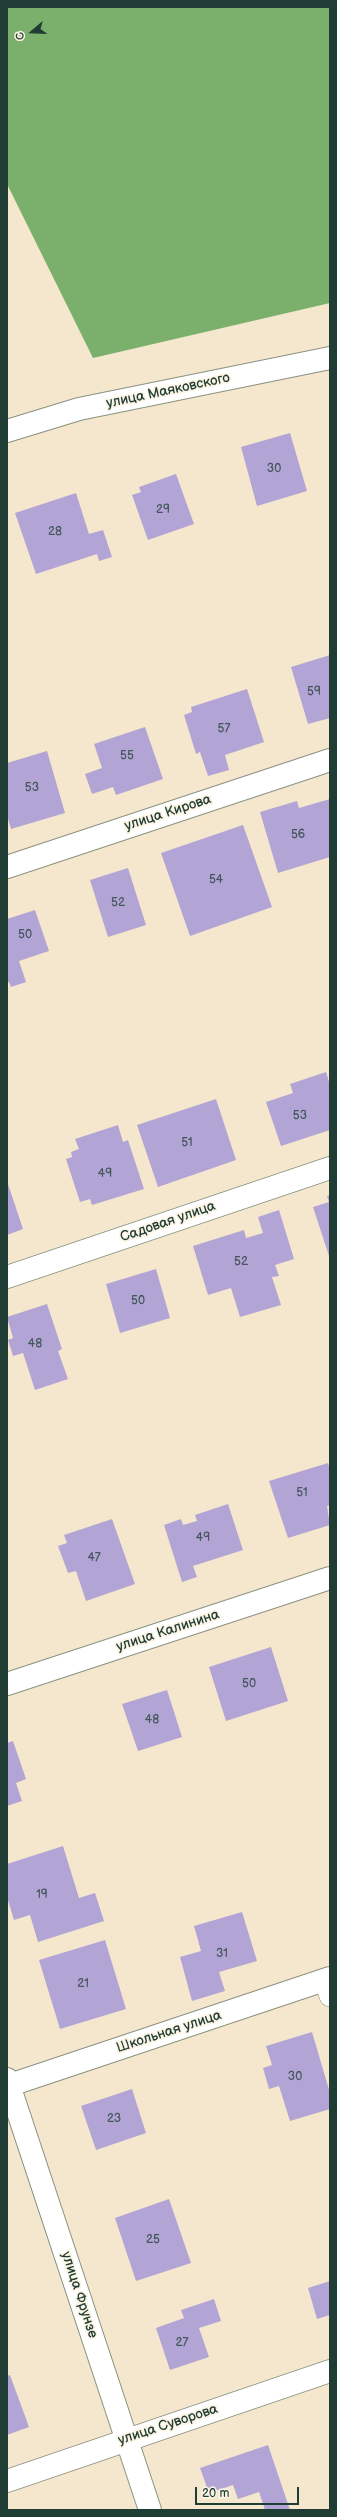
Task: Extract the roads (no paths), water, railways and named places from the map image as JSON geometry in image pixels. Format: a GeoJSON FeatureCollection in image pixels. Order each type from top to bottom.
{"type":"FeatureCollection","features":[{"type":"Feature","properties":{"kind":"street","name":"улица Маяковского"},"geometry":{"type":"LineString","coordinates":[[7,431],[79,410],[330,358]]}},
{"type":"Feature","properties":{"kind":"street","name":"улица Кирова"},"geometry":{"type":"LineString","coordinates":[[7,867],[330,760]]}},
{"type":"Feature","properties":{"kind":"street","name":"Садовая улица"},"geometry":{"type":"LineString","coordinates":[[7,1276],[330,1168]]}},
{"type":"Feature","properties":{"kind":"street","name":"улица Калинина"},"geometry":{"type":"LineString","coordinates":[[7,1684],[330,1578]]}},
{"type":"Feature","properties":{"kind":"street","name":"Школьная улица"},"geometry":{"type":"LineString","coordinates":[[8,2083],[328,1985]]}},
{"type":"Feature","properties":{"kind":"street","name":"улица Фрунзе"},"geometry":{"type":"LineString","coordinates":[[8,2083],[150,2510]]}},
{"type":"Feature","properties":{"kind":"street","name":"улица Суворова"},"geometry":{"type":"LineString","coordinates":[[7,2480],[330,2371]]}}]}
